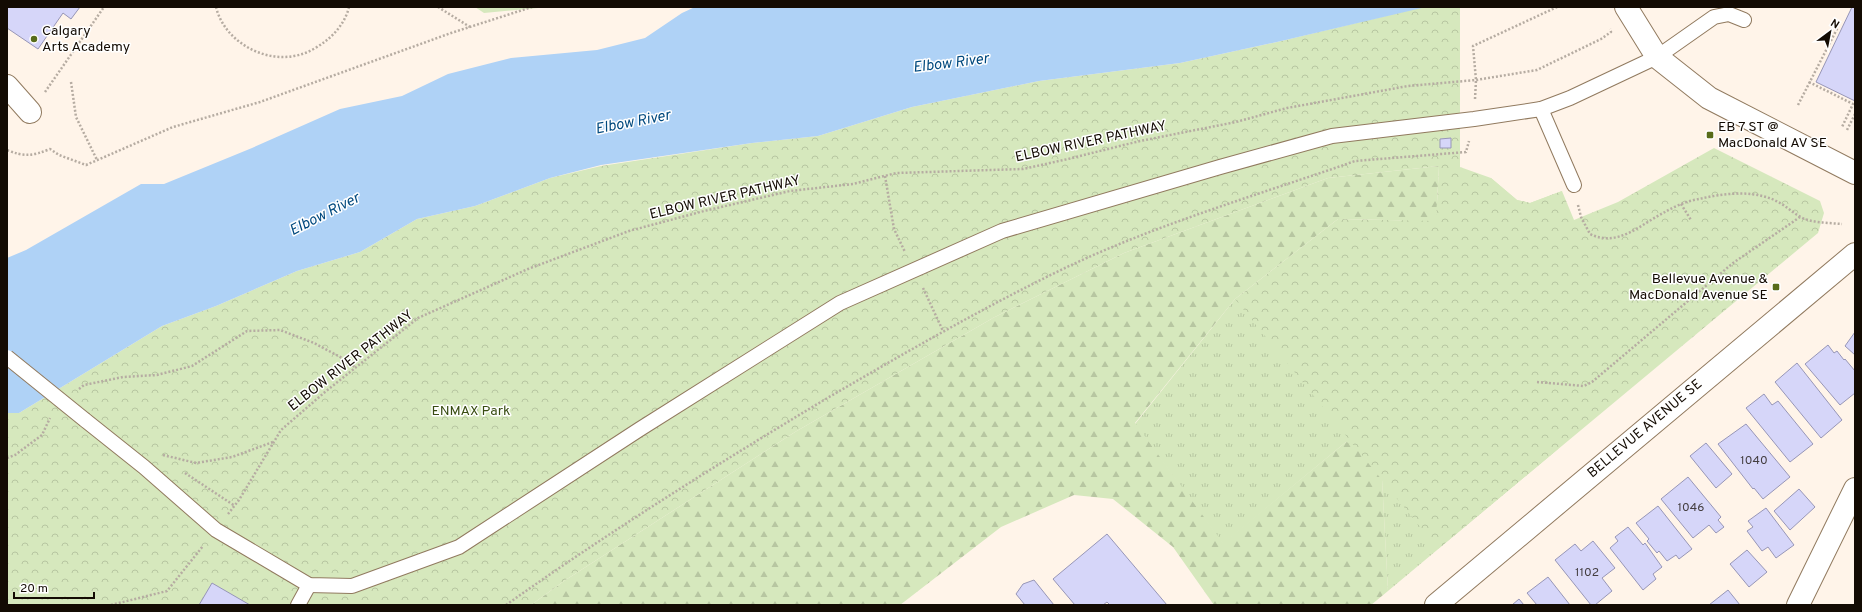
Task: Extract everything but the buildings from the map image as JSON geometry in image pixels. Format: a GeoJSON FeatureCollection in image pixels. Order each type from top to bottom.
{"type":"FeatureCollection","features":[{"type":"Feature","properties":{"kind":"street"},"geometry":{"type":"LineString","coordinates":[[1626,7],[1657,57],[1709,98],[1855,173]]}},
{"type":"Feature","properties":{"kind":"street"},"geometry":{"type":"LineString","coordinates":[[7,86],[30,112]]}},
{"type":"Feature","properties":{"kind":"street","name":"BELLEVUE AVENUE SE"},"geometry":{"type":"LineString","coordinates":[[1436,605],[1855,254]]}},
{"type":"Feature","properties":{"kind":"street"},"geometry":{"type":"LineString","coordinates":[[1798,605],[1855,489]]}},
{"type":"Feature","properties":{"kind":"lane"},"geometry":{"type":"LineString","coordinates":[[7,357],[144,466],[216,530],[309,585],[352,586],[460,547],[640,429],[840,303],[1002,230],[1332,136],[1474,119],[1541,109],[1570,98],[1657,57],[1714,17],[1729,14],[1744,20]]}},
{"type":"Feature","properties":{"kind":"lane"},"geometry":{"type":"LineString","coordinates":[[1541,109],[1574,184]]}},
{"type":"Feature","properties":{"kind":"lane"},"geometry":{"type":"LineString","coordinates":[[298,605],[309,585]]}},
{"type":"Feature","properties":{"kind":"path"},"geometry":{"type":"LineString","coordinates":[[30,112],[59,74],[104,7]]}},
{"type":"Feature","properties":{"kind":"path"},"geometry":{"type":"LineString","coordinates":[[216,7],[218,15],[230,34],[248,48],[271,56],[294,56],[316,48],[335,33],[347,13],[348,7]]}},
{"type":"Feature","properties":{"kind":"path"},"geometry":{"type":"LineString","coordinates":[[438,7],[470,27]]}},
{"type":"Feature","properties":{"kind":"path"},"geometry":{"type":"LineString","coordinates":[[7,150],[21,156],[39,154],[50,149],[59,155],[86,165],[173,127],[260,102],[470,27],[532,7]]}},
{"type":"Feature","properties":{"kind":"path"},"geometry":{"type":"LineString","coordinates":[[506,605],[572,558],[739,451],[943,330],[1066,268],[1171,224],[1355,161],[1466,152],[1474,119],[1476,80],[1473,46],[1558,7]]}},
{"type":"Feature","properties":{"kind":"path","name":"ELBOW RIVER PATHWAY"},"geometry":{"type":"LineString","coordinates":[[111,605],[167,591],[235,506],[280,430],[325,392],[418,318],[528,269],[629,231],[704,211],[790,191],[853,184],[896,173],[1022,169],[1140,141],[1236,122],[1287,108],[1408,86],[1476,80],[1537,70],[1601,39],[1610,32],[1608,24]]}},
{"type":"Feature","properties":{"kind":"path"},"geometry":{"type":"LineString","coordinates":[[1798,105],[1838,27]]}},
{"type":"Feature","properties":{"kind":"path"},"geometry":{"type":"LineString","coordinates":[[71,82],[76,117],[97,160]]}},
{"type":"Feature","properties":{"kind":"path"},"geometry":{"type":"LineString","coordinates":[[1809,82],[1837,94],[1853,104],[1842,127]]}},
{"type":"Feature","properties":{"kind":"path"},"geometry":{"type":"LineString","coordinates":[[1847,130],[1855,114]]}},
{"type":"Feature","properties":{"kind":"path"},"geometry":{"type":"LineString","coordinates":[[885,176],[894,229],[907,254]]}},
{"type":"Feature","properties":{"kind":"path"},"geometry":{"type":"LineString","coordinates":[[1574,184],[1581,217],[1586,228],[1590,234],[1600,238],[1616,238],[1626,235],[1681,204],[1719,195],[1762,195],[1777,201],[1800,217],[1808,220],[1842,224]]}},
{"type":"Feature","properties":{"kind":"path"},"geometry":{"type":"LineString","coordinates":[[1681,204],[1691,220]]}},
{"type":"Feature","properties":{"kind":"path"},"geometry":{"type":"LineString","coordinates":[[1537,382],[1584,386],[1592,382],[1733,263],[1800,217]]}},
{"type":"Feature","properties":{"kind":"path"},"geometry":{"type":"LineString","coordinates":[[923,287],[943,330]]}},
{"type":"Feature","properties":{"kind":"path"},"geometry":{"type":"LineString","coordinates":[[78,390],[84,385],[123,377],[157,375],[192,366],[247,332],[280,330],[314,343],[344,359],[356,368]]}},
{"type":"Feature","properties":{"kind":"path"},"geometry":{"type":"LineString","coordinates":[[7,458],[15,456],[42,435],[52,414]]}},
{"type":"Feature","properties":{"kind":"path"},"geometry":{"type":"LineString","coordinates":[[168,461],[161,456],[196,463],[232,457],[273,442]]}},
{"type":"Feature","properties":{"kind":"path"},"geometry":{"type":"LineString","coordinates":[[181,470],[235,506]]}},
{"type":"Feature","properties":{"kind":"green space"},"geometry":{"type":"Polygon","coordinates":[[[475,7],[549,7],[484,13],[475,7]]]}},
{"type":"Feature","properties":{"kind":"green space","name":"ENMAX Park"},"geometry":{"type":"Polygon","coordinates":[[[1423,7],[1460,7],[1460,167],[1491,178],[1517,200],[1530,203],[1562,191],[1574,220],[1618,202],[1714,148],[1820,201],[1824,213],[1818,233],[1438,549],[1235,299],[1338,219],[1436,221],[1439,166],[1328,178],[1124,253],[993,318],[795,432],[564,581],[531,605],[7,605],[7,413],[19,413],[162,326],[216,306],[297,271],[360,252],[417,219],[475,206],[550,178],[601,166],[752,143],[818,136],[912,107],[1039,81],[1180,63],[1277,42],[1423,7]]]}},
{"type":"Feature","properties":{"kind":"green space"},"geometry":{"type":"Polygon","coordinates":[[[1439,166],[1436,221],[1338,219],[1235,299],[1135,423],[1223,543],[1346,442],[1358,446],[1382,478],[1388,591],[1371,605],[1214,605],[1173,547],[1113,499],[1074,495],[1001,527],[900,605],[531,605],[564,581],[795,432],[993,318],[1124,253],[1328,178],[1439,166]]]}},
{"type":"Feature","properties":{"kind":"green space"},"geometry":{"type":"Polygon","coordinates":[[[1491,178],[1517,200],[1530,203],[1562,191],[1558,449],[1388,591],[1382,479],[1346,442],[1223,544],[1135,424],[1235,299],[1491,178]]]}},
{"type":"Feature","properties":{"kind":"water","name":"Elbow River"},"geometry":{"type":"Polygon","coordinates":[[[695,7],[1426,7],[1180,63],[1039,81],[912,107],[818,136],[752,143],[601,165],[550,178],[475,206],[417,219],[360,252],[297,271],[216,306],[162,326],[19,413],[7,413],[7,258],[26,250],[141,184],[164,184],[252,148],[340,109],[402,96],[448,74],[511,58],[597,50],[645,38],[682,13],[695,7]]]}},
{"type":"Feature","properties":{"kind":"place","name":"Calgary Arts Academy"},"geometry":{"type":"Point","coordinates":[34,39]}},
{"type":"Feature","properties":{"kind":"place","name":"EB 7 ST @ MacDonald AV SE"},"geometry":{"type":"Point","coordinates":[1710,135]}},
{"type":"Feature","properties":{"kind":"place","name":"Bellevue Avenue & MacDonald Avenue SE"},"geometry":{"type":"Point","coordinates":[1776,287]}}]}
